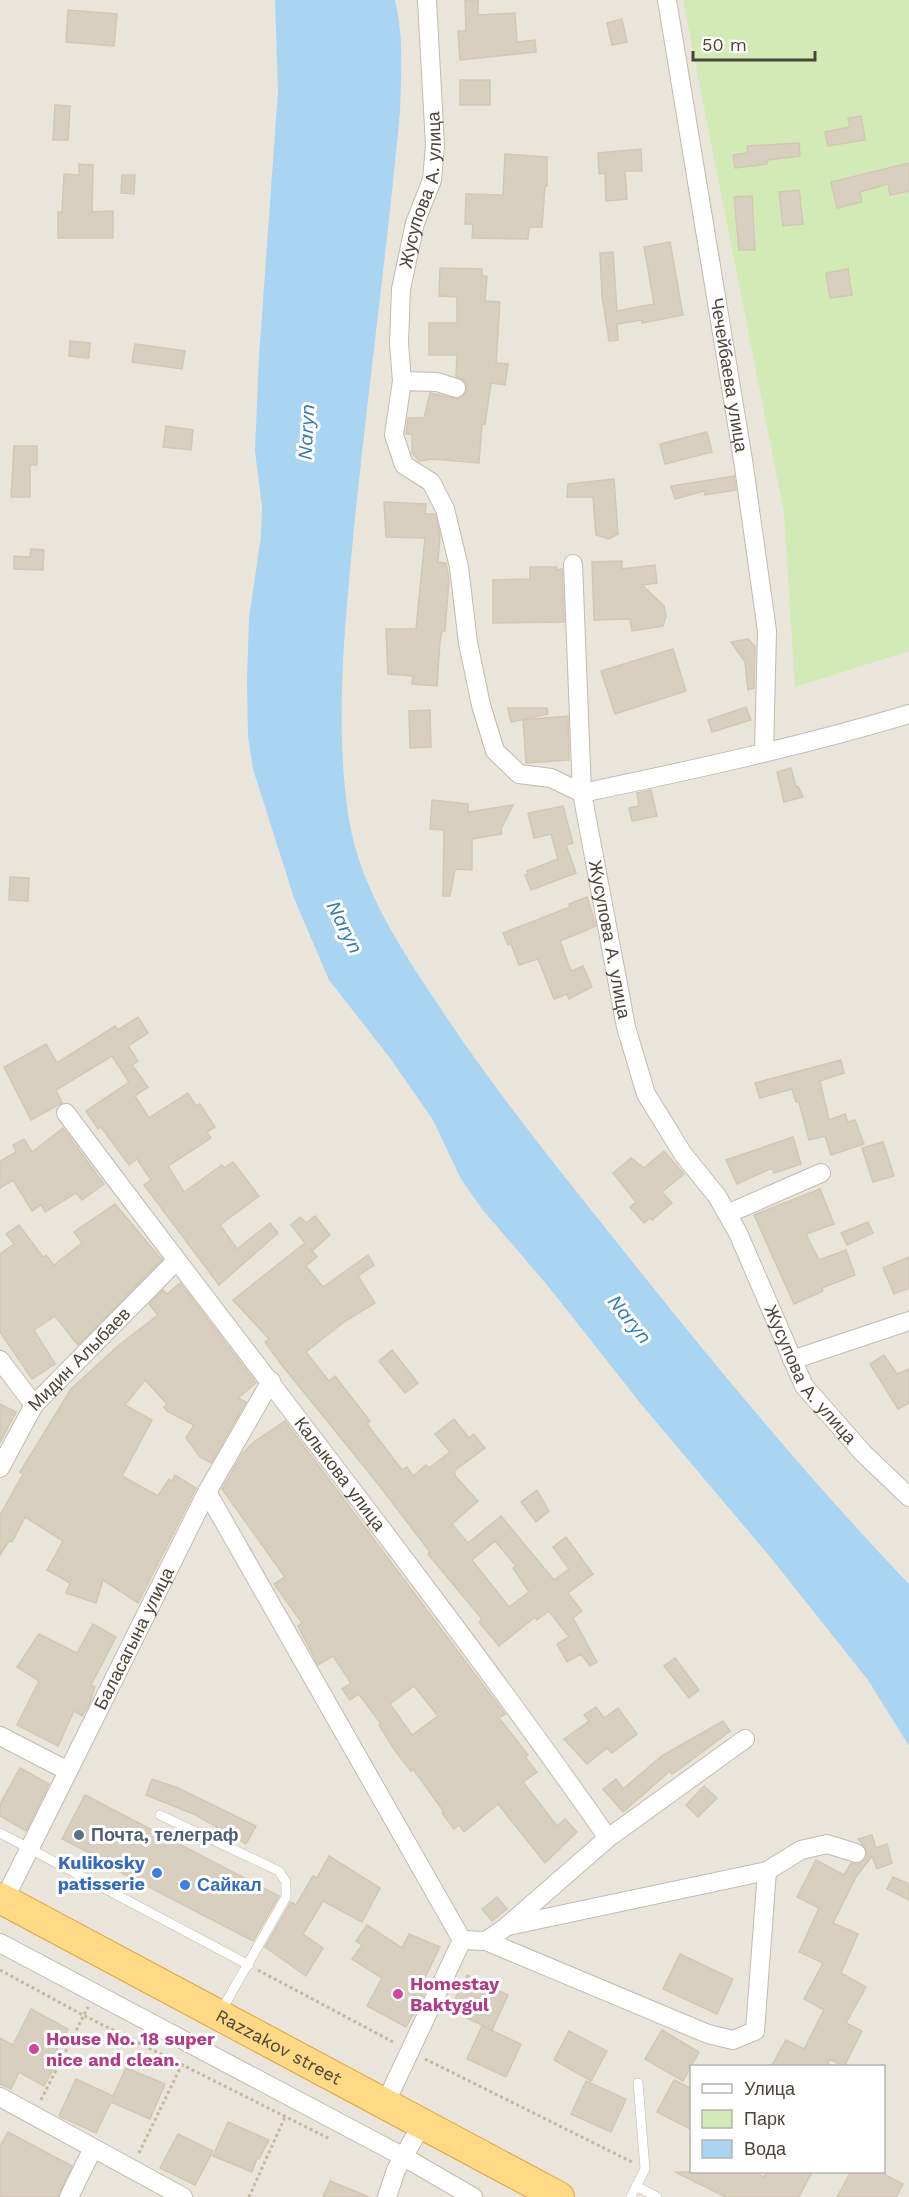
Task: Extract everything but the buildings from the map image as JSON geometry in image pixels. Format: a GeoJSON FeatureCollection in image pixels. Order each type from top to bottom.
{"type":"FeatureCollection","features":[{"type":"Feature","properties":{"kind":"highway","name":"Razzakov street"},"geometry":{"type":"LineString","coordinates":[[2,1899],[559,2197]]}},
{"type":"Feature","properties":{"kind":"street","name":"Жусупова А. улица"},"geometry":{"type":"LineString","coordinates":[[427,0],[435,145],[432,180],[415,223],[401,288],[399,344],[402,381],[394,435],[404,465],[431,482],[445,508],[459,567],[475,674],[495,751],[519,774],[551,778],[582,793],[626,1027],[646,1094],[683,1154],[717,1196],[738,1233],[804,1386],[863,1453],[909,1497]]}},
{"type":"Feature","properties":{"kind":"street","name":"Чечейбаева улица"},"geometry":{"type":"LineString","coordinates":[[667,0],[743,460],[767,631],[764,752]]}},
{"type":"Feature","properties":{"kind":"street"},"geometry":{"type":"LineString","coordinates":[[402,381],[437,382],[456,388]]}},
{"type":"Feature","properties":{"kind":"street"},"geometry":{"type":"LineString","coordinates":[[573,564],[582,793],[764,752],[909,714]]}},
{"type":"Feature","properties":{"kind":"street","name":"Калыкова улица"},"geometry":{"type":"LineString","coordinates":[[66,1113],[176,1262],[271,1381],[608,1838]]}},
{"type":"Feature","properties":{"kind":"street"},"geometry":{"type":"LineString","coordinates":[[727,1214],[821,1173]]}},
{"type":"Feature","properties":{"kind":"street","name":"Мидин Алыбаев"},"geometry":{"type":"LineString","coordinates":[[0,1468],[34,1405],[176,1262]]}},
{"type":"Feature","properties":{"kind":"street"},"geometry":{"type":"LineString","coordinates":[[792,1360],[909,1321]]}},
{"type":"Feature","properties":{"kind":"street"},"geometry":{"type":"LineString","coordinates":[[0,1360],[34,1405]]}},
{"type":"Feature","properties":{"kind":"street","name":"Баласагына улица"},"geometry":{"type":"LineString","coordinates":[[2,1899],[30,1848],[207,1492],[271,1381]]}},
{"type":"Feature","properties":{"kind":"street"},"geometry":{"type":"LineString","coordinates":[[207,1492],[462,1940]]}},
{"type":"Feature","properties":{"kind":"street"},"geometry":{"type":"LineString","coordinates":[[0,1736],[68,1771]]}},
{"type":"Feature","properties":{"kind":"street"},"geometry":{"type":"LineString","coordinates":[[486,1941],[506,1927],[608,1838],[745,1739]]}},
{"type":"Feature","properties":{"kind":"street"},"geometry":{"type":"LineString","coordinates":[[506,1927],[767,1870],[801,1850],[827,1844],[856,1853]]}},
{"type":"Feature","properties":{"kind":"street"},"geometry":{"type":"LineString","coordinates":[[462,1940],[486,1941],[708,2034],[733,2040],[755,2031],[767,1870]]}},
{"type":"Feature","properties":{"kind":"street"},"geometry":{"type":"LineString","coordinates":[[385,2104],[462,1940]]}},
{"type":"Feature","properties":{"kind":"street"},"geometry":{"type":"LineString","coordinates":[[0,1943],[94,1995],[192,2044],[404,2157],[473,2197]]}},
{"type":"Feature","properties":{"kind":"street"},"geometry":{"type":"LineString","coordinates":[[0,2097],[183,2197]]}},
{"type":"Feature","properties":{"kind":"street"},"geometry":{"type":"LineString","coordinates":[[387,2197],[404,2157],[422,2124]]}},
{"type":"Feature","properties":{"kind":"street"},"geometry":{"type":"LineString","coordinates":[[69,2197],[93,2148]]}},
{"type":"Feature","properties":{"kind":"lane"},"geometry":{"type":"LineString","coordinates":[[159,1815],[279,1871],[286,1882],[286,1897],[219,2015]]}},
{"type":"Feature","properties":{"kind":"lane"},"geometry":{"type":"LineString","coordinates":[[0,1833],[249,1965]]}},
{"type":"Feature","properties":{"kind":"lane"},"geometry":{"type":"LineString","coordinates":[[631,2197],[645,2169],[638,2083]]}},
{"type":"Feature","properties":{"kind":"lane"},"geometry":{"type":"LineString","coordinates":[[636,2186],[657,2197]]}},
{"type":"Feature","properties":{"kind":"path"},"geometry":{"type":"LineString","coordinates":[[249,1965],[410,2051],[645,2169]]}},
{"type":"Feature","properties":{"kind":"path"},"geometry":{"type":"LineString","coordinates":[[0,1970],[285,2118],[336,2141]]}},
{"type":"Feature","properties":{"kind":"path"},"geometry":{"type":"LineString","coordinates":[[34,2115],[94,1995]]}},
{"type":"Feature","properties":{"kind":"path"},"geometry":{"type":"LineString","coordinates":[[131,2170],[192,2044]]}},
{"type":"Feature","properties":{"kind":"path"},"geometry":{"type":"LineString","coordinates":[[249,2197],[294,2099]]}},
{"type":"Feature","properties":{"kind":"shaded area","name":"Naryn"},"geometry":{"type":"Polygon","coordinates":[[[0,0],[909,0],[909,2197],[0,2197],[0,0]]]}},
{"type":"Feature","properties":{"kind":"green space"},"geometry":{"type":"Polygon","coordinates":[[[683,0],[909,0],[909,651],[795,687],[784,513],[683,0]]]}},
{"type":"Feature","properties":{"kind":"water"},"geometry":{"type":"Polygon","coordinates":[[[275,0],[395,0],[400,28],[400,112],[354,528],[342,674],[342,747],[345,784],[349,820],[362,868],[395,937],[492,1083],[574,1189],[748,1403],[867,1540],[909,1584],[909,1746],[868,1680],[771,1558],[641,1404],[548,1286],[482,1209],[461,1179],[433,1120],[390,1058],[329,980],[294,898],[253,769],[248,736],[249,618],[261,536],[262,507],[255,451],[259,357],[278,91],[275,0]]]}},
{"type":"Feature","properties":{"kind":"place","name":"Почта, телеграф"},"geometry":{"type":"Point","coordinates":[79,1835]}},
{"type":"Feature","properties":{"kind":"place","name":"Kulikosky patisserie"},"geometry":{"type":"Point","coordinates":[157,1873]}},
{"type":"Feature","properties":{"kind":"place","name":"Сайкал"},"geometry":{"type":"Point","coordinates":[185,1885]}},
{"type":"Feature","properties":{"kind":"place","name":"Homestay Baktygul"},"geometry":{"type":"Point","coordinates":[398,1994]}},
{"type":"Feature","properties":{"kind":"place","name":"House No. 18 super nice and clean."},"geometry":{"type":"Point","coordinates":[34,2049]}}]}
